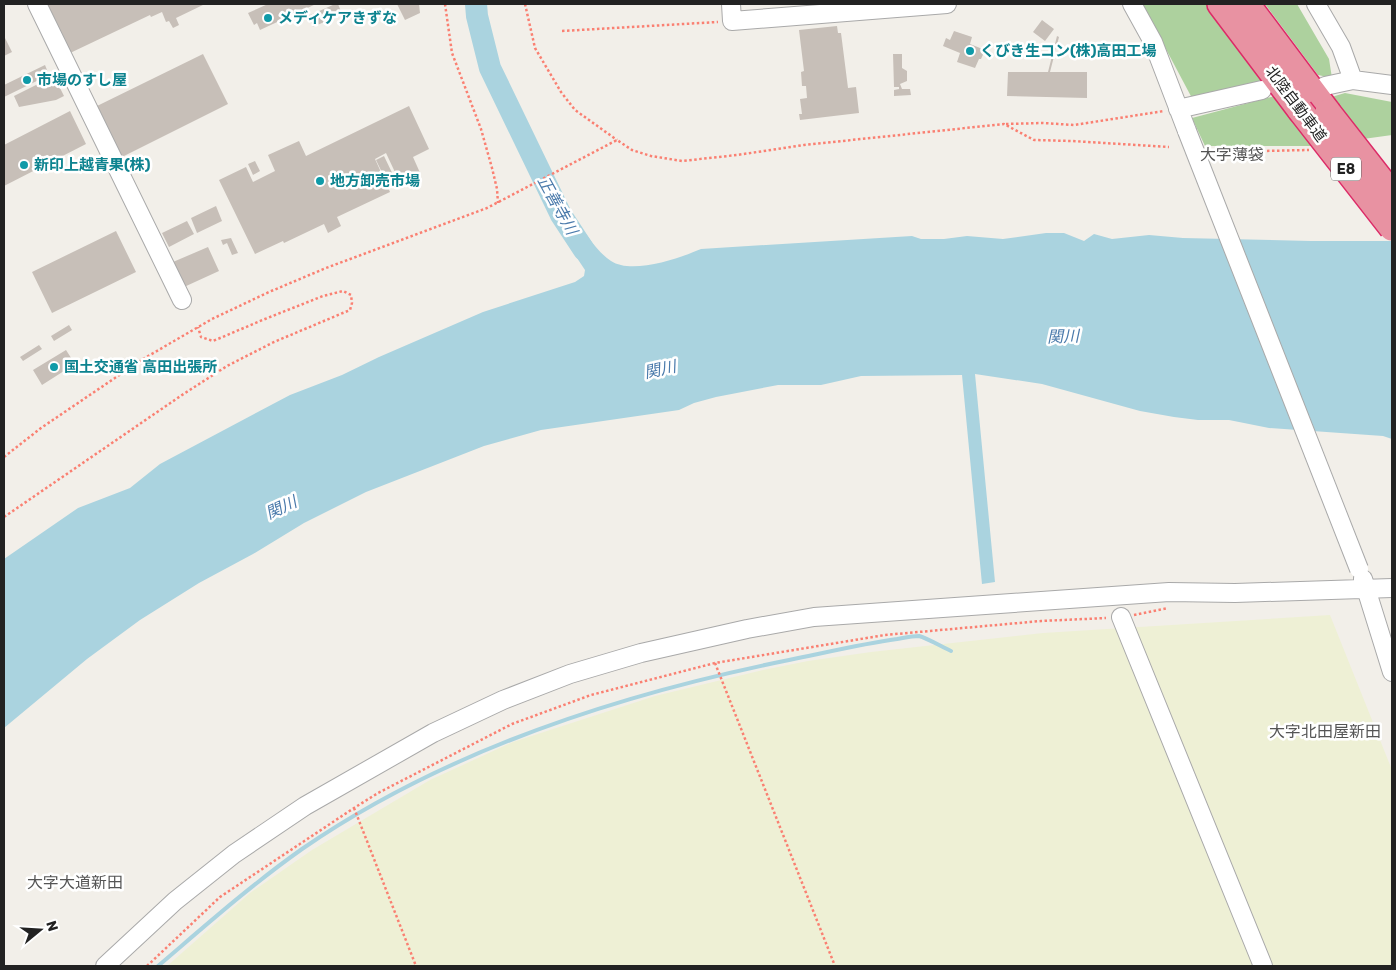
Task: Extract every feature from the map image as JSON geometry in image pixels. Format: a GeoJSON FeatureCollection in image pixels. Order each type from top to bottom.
{"type":"FeatureCollection","features":[{"type":"Feature","properties":{"kind":"highway","name":"北陸自動車道"},"geometry":{"type":"LineString","coordinates":[[1220,4],[1392,228]]}},
{"type":"Feature","properties":{"kind":"highway","name":"北陸自動車道"},"geometry":{"type":"LineString","coordinates":[[1247,4],[1392,194]]}},
{"type":"Feature","properties":{"kind":"street"},"geometry":{"type":"LineString","coordinates":[[37,4],[182,300]]}},
{"type":"Feature","properties":{"kind":"street"},"geometry":{"type":"LineString","coordinates":[[731,12],[947,4]]}},
{"type":"Feature","properties":{"kind":"street"},"geometry":{"type":"LineString","coordinates":[[1132,4],[1153,42],[1359,569],[1392,672]]}},
{"type":"Feature","properties":{"kind":"street"},"geometry":{"type":"LineString","coordinates":[[1316,4],[1340,47],[1353,80]]}},
{"type":"Feature","properties":{"kind":"street"},"geometry":{"type":"LineString","coordinates":[[1325,86],[1353,80],[1392,86]]}},
{"type":"Feature","properties":{"kind":"street"},"geometry":{"type":"LineString","coordinates":[[1178,109],[1262,90]]}},
{"type":"Feature","properties":{"kind":"street"},"geometry":{"type":"LineString","coordinates":[[105,966],[175,901],[234,854],[305,806],[433,734],[503,700],[570,674],[641,653],[747,629],[814,617],[1169,592],[1235,594],[1392,588]]}},
{"type":"Feature","properties":{"kind":"street"},"geometry":{"type":"LineString","coordinates":[[1121,617],[1263,966]]}},
{"type":"Feature","properties":{"kind":"path"},"geometry":{"type":"LineString","coordinates":[[445,4],[452,53],[481,129],[492,168],[498,203]]}},
{"type":"Feature","properties":{"kind":"path"},"geometry":{"type":"LineString","coordinates":[[525,4],[535,48],[561,92],[575,110],[632,150],[651,156],[682,160],[1004,124],[1043,122],[1074,125],[1178,109]]}},
{"type":"Feature","properties":{"kind":"path"},"geometry":{"type":"LineString","coordinates":[[562,31],[731,12]]}},
{"type":"Feature","properties":{"kind":"path"},"geometry":{"type":"LineString","coordinates":[[1004,124],[1034,140],[1072,140],[1169,147]]}},
{"type":"Feature","properties":{"kind":"path"},"geometry":{"type":"LineString","coordinates":[[4,458],[41,428],[135,364],[198,327],[269,292],[318,271],[498,203],[617,140]]}},
{"type":"Feature","properties":{"kind":"path"},"geometry":{"type":"LineString","coordinates":[[1217,152],[1309,150]]}},
{"type":"Feature","properties":{"kind":"path"},"geometry":{"type":"LineString","coordinates":[[4,517],[227,366],[274,342],[350,310],[352,303],[351,295],[343,291],[323,296],[213,341],[201,337],[198,327]]}},
{"type":"Feature","properties":{"kind":"path"},"geometry":{"type":"LineString","coordinates":[[147,966],[220,897],[378,793],[512,724],[591,696],[715,663],[885,635],[1041,621],[1121,617],[1168,608]]}},
{"type":"Feature","properties":{"kind":"path"},"geometry":{"type":"LineString","coordinates":[[715,663],[835,966]]}},
{"type":"Feature","properties":{"kind":"path"},"geometry":{"type":"LineString","coordinates":[[354,808],[416,966]]}},
{"type":"Feature","properties":{"kind":"green space"},"geometry":{"type":"Polygon","coordinates":[[[1142,4],[1210,4],[1264,83],[1193,100],[1142,4]]]}},
{"type":"Feature","properties":{"kind":"green space"},"geometry":{"type":"Polygon","coordinates":[[[1265,4],[1297,4],[1329,59],[1332,78],[1318,75],[1265,4]]]}},
{"type":"Feature","properties":{"kind":"green space"},"geometry":{"type":"Polygon","coordinates":[[[1345,93],[1392,102],[1392,135],[1356,140],[1328,98],[1345,93]]]}},
{"type":"Feature","properties":{"kind":"green space"},"geometry":{"type":"Polygon","coordinates":[[[1282,94],[1321,146],[1205,146],[1192,118],[1282,94]]]}},
{"type":"Feature","properties":{"kind":"green space"},"geometry":{"type":"Polygon","coordinates":[[[1330,615],[1392,770],[1392,966],[167,966],[250,893],[312,850],[430,780],[513,742],[655,696],[763,670],[871,652],[1043,633],[1330,615]]]}},
{"type":"Feature","properties":{"kind":"water","name":"関川"},"geometry":{"type":"Polygon","coordinates":[[[575,219],[606,257],[620,265],[631,266],[656,264],[701,249],[912,236],[921,239],[967,236],[1003,239],[1046,233],[1064,233],[1084,241],[1094,234],[1112,239],[1149,235],[1183,238],[1392,241],[1392,439],[1383,436],[1269,428],[1229,420],[1198,420],[1174,417],[1140,411],[1042,384],[975,374],[995,582],[982,584],[962,375],[861,376],[821,385],[778,385],[716,397],[694,403],[679,410],[541,430],[484,446],[366,492],[304,523],[253,554],[199,583],[140,620],[87,659],[4,728],[4,559],[78,508],[130,488],[160,464],[290,395],[342,375],[483,312],[575,282],[584,276],[585,270],[559,231],[575,219]]]}},
{"type":"Feature","properties":{"kind":"building"},"geometry":{"type":"Polygon","coordinates":[[[44,4],[205,4],[176,18],[179,25],[173,28],[169,21],[166,22],[162,12],[151,17],[150,15],[68,54],[44,4]]]}},
{"type":"Feature","properties":{"kind":"building","name":"メディケアきずな"},"geometry":{"type":"Polygon","coordinates":[[[268,4],[316,4],[260,30],[257,23],[254,25],[248,13],[268,4]]]}},
{"type":"Feature","properties":{"kind":"building"},"geometry":{"type":"Polygon","coordinates":[[[338,4],[342,14],[313,27],[308,16],[338,4]]]}},
{"type":"Feature","properties":{"kind":"building"},"geometry":{"type":"Polygon","coordinates":[[[397,4],[419,4],[420,13],[405,20],[397,4]]]}},
{"type":"Feature","properties":{"kind":"building"},"geometry":{"type":"Polygon","coordinates":[[[1042,20],[1054,29],[1045,41],[1033,32],[1042,20]]]}},
{"type":"Feature","properties":{"kind":"building"},"geometry":{"type":"Polygon","coordinates":[[[837,26],[838,33],[841,33],[848,88],[856,87],[859,113],[800,120],[799,114],[802,114],[800,99],[807,98],[806,86],[802,86],[801,72],[804,71],[799,30],[837,26]]]}},
{"type":"Feature","properties":{"kind":"building","name":"くびき生コン(株)高田工場"},"geometry":{"type":"Polygon","coordinates":[[[954,31],[972,37],[970,44],[985,50],[975,68],[957,62],[960,53],[943,46],[946,38],[950,40],[954,31]]]}},
{"type":"Feature","properties":{"kind":"building"},"geometry":{"type":"Polygon","coordinates":[[[4,36],[12,52],[4,56],[4,36]]]}},
{"type":"Feature","properties":{"kind":"building"},"geometry":{"type":"Polygon","coordinates":[[[1057,36],[1059,37],[1050,72],[1087,72],[1087,98],[1007,96],[1008,72],[1048,72],[1057,36]]]}},
{"type":"Feature","properties":{"kind":"building"},"geometry":{"type":"Polygon","coordinates":[[[203,54],[228,104],[122,157],[97,106],[203,54]]]}},
{"type":"Feature","properties":{"kind":"building"},"geometry":{"type":"Polygon","coordinates":[[[893,54],[902,54],[902,68],[907,71],[907,81],[900,84],[902,89],[910,89],[911,95],[894,96],[894,90],[899,89],[899,87],[894,87],[893,54]]]}},
{"type":"Feature","properties":{"kind":"building","name":"市場のすし屋"},"geometry":{"type":"Polygon","coordinates":[[[45,65],[49,75],[4,97],[4,85],[45,65]]]}},
{"type":"Feature","properties":{"kind":"building"},"geometry":{"type":"Polygon","coordinates":[[[54,76],[64,96],[56,100],[19,107],[14,96],[54,76]]]}},
{"type":"Feature","properties":{"kind":"building","name":"地方卸売市場"},"geometry":{"type":"Polygon","coordinates":[[[409,106],[429,149],[413,157],[421,175],[401,185],[386,153],[375,159],[390,192],[337,217],[341,226],[328,233],[324,224],[255,254],[219,180],[246,167],[253,182],[275,171],[268,155],[299,141],[306,156],[409,106]]]}},
{"type":"Feature","properties":{"kind":"building","name":"新印上越青果(株)"},"geometry":{"type":"Polygon","coordinates":[[[70,111],[86,144],[4,186],[4,145],[70,111]]]}},
{"type":"Feature","properties":{"kind":"building"},"geometry":{"type":"Polygon","coordinates":[[[384,156],[396,181],[388,185],[376,160],[384,156]]]}},
{"type":"Feature","properties":{"kind":"building"},"geometry":{"type":"Polygon","coordinates":[[[255,161],[260,171],[253,175],[248,164],[255,161]]]}},
{"type":"Feature","properties":{"kind":"building"},"geometry":{"type":"Polygon","coordinates":[[[216,206],[222,221],[197,233],[191,218],[216,206]]]}},
{"type":"Feature","properties":{"kind":"building"},"geometry":{"type":"Polygon","coordinates":[[[187,221],[194,234],[169,247],[162,233],[187,221]]]}},
{"type":"Feature","properties":{"kind":"building"},"geometry":{"type":"Polygon","coordinates":[[[116,231],[136,272],[52,313],[32,272],[116,231]]]}},
{"type":"Feature","properties":{"kind":"building"},"geometry":{"type":"Polygon","coordinates":[[[231,238],[238,253],[232,255],[227,243],[223,245],[221,240],[231,238]]]}},
{"type":"Feature","properties":{"kind":"building"},"geometry":{"type":"Polygon","coordinates":[[[208,247],[219,271],[184,287],[173,262],[208,247]]]}},
{"type":"Feature","properties":{"kind":"building"},"geometry":{"type":"Polygon","coordinates":[[[69,325],[72,330],[54,341],[51,336],[69,325]]]}},
{"type":"Feature","properties":{"kind":"building"},"geometry":{"type":"Polygon","coordinates":[[[39,345],[42,349],[23,361],[20,357],[39,345]]]}},
{"type":"Feature","properties":{"kind":"building","name":"国土交通省 高田出張所"},"geometry":{"type":"Polygon","coordinates":[[[66,350],[75,364],[42,385],[33,370],[66,350]]]}},
{"type":"Feature","properties":{"kind":"waterway","name":"正善寺川"},"geometry":{"type":"LineString","coordinates":[[476,4],[477,16],[490,68],[561,215],[584,250]]}},
{"type":"Feature","properties":{"kind":"waterway"},"geometry":{"type":"LineString","coordinates":[[158,966],[265,877],[302,849],[357,814],[414,783],[474,755],[535,730],[662,690],[725,674],[856,646],[919,636],[951,651]]}},
{"type":"Feature","properties":{"kind":"place","name":"メディケアきずな"},"geometry":{"type":"Point","coordinates":[268,18]}},
{"type":"Feature","properties":{"kind":"place","name":"くびき生コン(株)高田工場"},"geometry":{"type":"Point","coordinates":[970,51]}},
{"type":"Feature","properties":{"kind":"place","name":"市場のすし屋"},"geometry":{"type":"Point","coordinates":[27,80]}},
{"type":"Feature","properties":{"kind":"place","name":"新印上越青果(株)"},"geometry":{"type":"Point","coordinates":[24,165]}},
{"type":"Feature","properties":{"kind":"place","name":"地方卸売市場"},"geometry":{"type":"Point","coordinates":[320,181]}},
{"type":"Feature","properties":{"kind":"place","name":"国土交通省 高田出張所"},"geometry":{"type":"Point","coordinates":[54,367]}},
{"type":"Feature","properties":{"kind":"district","name":"大字薄袋"},"geometry":{"type":"Point","coordinates":[1232,154]}},
{"type":"Feature","properties":{"kind":"district","name":"大字北田屋新田"},"geometry":{"type":"Point","coordinates":[1325,731]}},
{"type":"Feature","properties":{"kind":"district","name":"大字大道新田"},"geometry":{"type":"Point","coordinates":[75,882]}}]}
